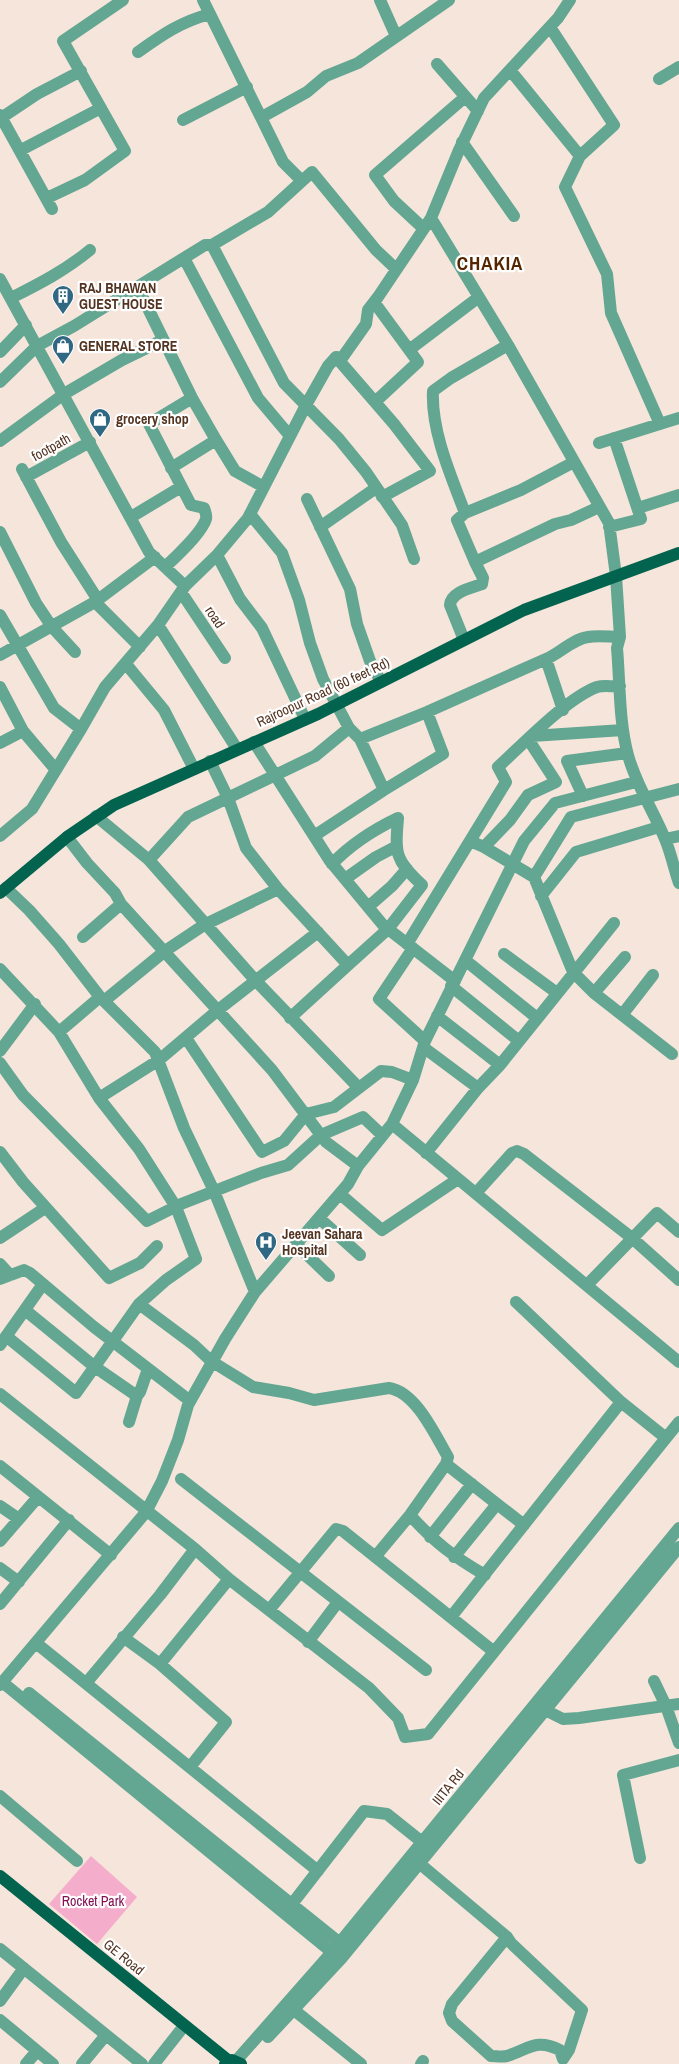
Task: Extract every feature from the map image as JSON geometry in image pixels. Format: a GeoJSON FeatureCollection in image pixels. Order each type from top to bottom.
{"type":"FeatureCollection","features":[{"type":"Feature","properties":{"kind":"main road","name":"Rajroopur Road (60 feet Rd)"},"geometry":{"type":"LineString","coordinates":[[3,888],[67,837],[114,805],[306,719],[524,610],[679,553]]}},
{"type":"Feature","properties":{"kind":"main road","name":"GE Road"},"geometry":{"type":"LineString","coordinates":[[0,1876],[180,2032],[233,2063]]}},
{"type":"Feature","properties":{"kind":"main road","name":"GE Road"},"geometry":{"type":"LineString","coordinates":[[0,1886],[70,1937],[233,2063]]}},
{"type":"Feature","properties":{"kind":"street"},"geometry":{"type":"LineString","coordinates":[[81,71],[37,94],[1,117],[50,204],[125,151],[81,71],[63,41],[123,0]]}},
{"type":"Feature","properties":{"kind":"street"},"geometry":{"type":"LineString","coordinates":[[203,0],[283,162],[302,181]]}},
{"type":"Feature","properties":{"kind":"street"},"geometry":{"type":"LineString","coordinates":[[380,0],[396,36]]}},
{"type":"Feature","properties":{"kind":"street"},"geometry":{"type":"LineString","coordinates":[[336,357],[342,358],[366,324],[368,310],[427,223],[462,142],[484,98],[550,27],[570,0]]}},
{"type":"Feature","properties":{"kind":"street"},"geometry":{"type":"LineString","coordinates":[[262,117],[307,92],[326,76],[358,63],[444,1]]}},
{"type":"Feature","properties":{"kind":"street"},"geometry":{"type":"LineString","coordinates":[[138,52],[171,28],[210,14]]}},
{"type":"Feature","properties":{"kind":"street"},"geometry":{"type":"LineString","coordinates":[[550,27],[614,125],[580,156],[565,187],[607,274],[611,313],[660,424]]}},
{"type":"Feature","properties":{"kind":"street"},"geometry":{"type":"LineString","coordinates":[[437,64],[464,98],[478,111]]}},
{"type":"Feature","properties":{"kind":"street"},"geometry":{"type":"LineString","coordinates":[[658,79],[679,67]]}},
{"type":"Feature","properties":{"kind":"street"},"geometry":{"type":"LineString","coordinates":[[510,70],[580,156]]}},
{"type":"Feature","properties":{"kind":"street"},"geometry":{"type":"LineString","coordinates":[[183,120],[247,87]]}},
{"type":"Feature","properties":{"kind":"street"},"geometry":{"type":"LineString","coordinates":[[464,98],[375,175],[394,201],[427,223],[479,297],[609,523],[616,576],[620,637],[618,648],[620,686],[627,753],[636,782],[646,797],[662,833],[679,883]]}},
{"type":"Feature","properties":{"kind":"street"},"geometry":{"type":"LineString","coordinates":[[21,150],[101,108]]}},
{"type":"Feature","properties":{"kind":"street"},"geometry":{"type":"LineString","coordinates":[[462,142],[514,216]]}},
{"type":"Feature","properties":{"kind":"street"},"geometry":{"type":"LineString","coordinates":[[0,382],[37,346],[138,288],[205,244],[212,245],[268,212],[312,172],[376,250],[396,269]]}},
{"type":"Feature","properties":{"kind":"street"},"geometry":{"type":"LineString","coordinates":[[212,245],[284,384],[339,439],[366,472],[402,525],[414,559]]}},
{"type":"Feature","properties":{"kind":"street"},"geometry":{"type":"LineString","coordinates":[[11,298],[73,264],[90,250]]}},
{"type":"Feature","properties":{"kind":"street"},"geometry":{"type":"LineString","coordinates":[[184,258],[258,398],[290,436]]}},
{"type":"Feature","properties":{"kind":"street","name":"road"},"geometry":{"type":"LineString","coordinates":[[0,279],[149,552],[165,567],[183,589],[226,658]]}},
{"type":"Feature","properties":{"kind":"street"},"geometry":{"type":"LineString","coordinates":[[138,288],[192,398],[216,440],[236,471],[264,487]]}},
{"type":"Feature","properties":{"kind":"street"},"geometry":{"type":"LineString","coordinates":[[409,350],[479,297]]}},
{"type":"Feature","properties":{"kind":"street"},"geometry":{"type":"LineString","coordinates":[[374,302],[418,362],[375,402]]}},
{"type":"Feature","properties":{"kind":"street"},"geometry":{"type":"LineString","coordinates":[[0,352],[26,325]]}},
{"type":"Feature","properties":{"kind":"street"},"geometry":{"type":"LineString","coordinates":[[0,441],[64,394],[122,360],[163,340]]}},
{"type":"Feature","properties":{"kind":"street"},"geometry":{"type":"LineString","coordinates":[[465,513],[445,460],[432,406],[433,391],[451,378],[508,345]]}},
{"type":"Feature","properties":{"kind":"street"},"geometry":{"type":"LineString","coordinates":[[1,833],[32,809],[105,687],[158,625],[183,589],[217,555],[250,514],[306,405],[328,366],[336,357]]}},
{"type":"Feature","properties":{"kind":"street"},"geometry":{"type":"LineString","coordinates":[[320,527],[379,493],[430,471],[394,424],[336,357]]}},
{"type":"Feature","properties":{"kind":"street"},"geometry":{"type":"LineString","coordinates":[[165,567],[206,520],[204,508],[190,505],[149,424],[192,398]]}},
{"type":"Feature","properties":{"kind":"street"},"geometry":{"type":"LineString","coordinates":[[599,443],[679,418]]}},
{"type":"Feature","properties":{"kind":"street"},"geometry":{"type":"LineString","coordinates":[[609,527],[641,518],[614,438]]}},
{"type":"Feature","properties":{"kind":"street"},"geometry":{"type":"LineString","coordinates":[[172,468],[216,440]]}},
{"type":"Feature","properties":{"kind":"street","name":"footpath"},"geometry":{"type":"LineString","coordinates":[[90,442],[24,473],[61,542],[97,601]]}},
{"type":"Feature","properties":{"kind":"street"},"geometry":{"type":"LineString","coordinates":[[464,640],[450,605],[450,600],[454,596],[482,584],[482,578],[456,520],[465,513],[521,490],[574,462]]}},
{"type":"Feature","properties":{"kind":"street"},"geometry":{"type":"LineString","coordinates":[[131,517],[181,487]]}},
{"type":"Feature","properties":{"kind":"street"},"geometry":{"type":"LineString","coordinates":[[638,508],[679,495]]}},
{"type":"Feature","properties":{"kind":"street"},"geometry":{"type":"LineString","coordinates":[[308,499],[350,589],[357,624],[370,661],[381,682]]}},
{"type":"Feature","properties":{"kind":"street"},"geometry":{"type":"LineString","coordinates":[[475,562],[555,524],[571,520],[599,507]]}},
{"type":"Feature","properties":{"kind":"street"},"geometry":{"type":"LineString","coordinates":[[250,514],[282,554],[300,600],[310,643],[323,679],[349,728],[360,739],[384,790]]}},
{"type":"Feature","properties":{"kind":"street"},"geometry":{"type":"LineString","coordinates":[[0,532],[15,559],[25,583],[52,627],[75,652]]}},
{"type":"Feature","properties":{"kind":"street"},"geometry":{"type":"LineString","coordinates":[[217,555],[240,599],[262,628],[306,719]]}},
{"type":"Feature","properties":{"kind":"street"},"geometry":{"type":"LineString","coordinates":[[0,655],[97,601],[155,557]]}},
{"type":"Feature","properties":{"kind":"street"},"geometry":{"type":"LineString","coordinates":[[97,601],[140,647]]}},
{"type":"Feature","properties":{"kind":"street"},"geometry":{"type":"LineString","coordinates":[[0,616],[19,645],[54,708],[81,729]]}},
{"type":"Feature","properties":{"kind":"street"},"geometry":{"type":"LineString","coordinates":[[158,625],[238,749]]}},
{"type":"Feature","properties":{"kind":"street"},"geometry":{"type":"LineString","coordinates":[[360,739],[546,660],[565,647],[587,637],[620,637]]}},
{"type":"Feature","properties":{"kind":"street"},"geometry":{"type":"LineString","coordinates":[[546,660],[563,710]]}},
{"type":"Feature","properties":{"kind":"street"},"geometry":{"type":"LineString","coordinates":[[126,664],[164,710],[194,768]]}},
{"type":"Feature","properties":{"kind":"street"},"geometry":{"type":"LineString","coordinates":[[478,1088],[424,1044],[379,1000],[506,782],[498,766],[563,710],[598,687],[620,686]]}},
{"type":"Feature","properties":{"kind":"street"},"geometry":{"type":"LineString","coordinates":[[0,687],[23,731],[56,770]]}},
{"type":"Feature","properties":{"kind":"street"},"geometry":{"type":"LineString","coordinates":[[314,836],[443,754],[427,712]]}},
{"type":"Feature","properties":{"kind":"street"},"geometry":{"type":"LineString","coordinates":[[149,860],[188,817],[315,756],[349,728]]}},
{"type":"Feature","properties":{"kind":"street"},"geometry":{"type":"LineString","coordinates":[[530,737],[624,730]]}},
{"type":"Feature","properties":{"kind":"street"},"geometry":{"type":"LineString","coordinates":[[0,743],[23,731]]}},
{"type":"Feature","properties":{"kind":"street"},"geometry":{"type":"LineString","coordinates":[[484,847],[510,820],[528,795],[556,782],[530,737]]}},
{"type":"Feature","properties":{"kind":"street"},"geometry":{"type":"LineString","coordinates":[[254,742],[332,864],[368,907],[388,929],[519,1041]]}},
{"type":"Feature","properties":{"kind":"street"},"geometry":{"type":"LineString","coordinates":[[583,796],[567,761],[627,753]]}},
{"type":"Feature","properties":{"kind":"street"},"geometry":{"type":"LineString","coordinates":[[210,761],[228,798],[246,848],[278,889],[348,965]]}},
{"type":"Feature","properties":{"kind":"street"},"geometry":{"type":"LineString","coordinates":[[3,1681],[146,1512],[162,1482],[178,1440],[188,1405],[211,1361],[255,1292],[340,1194],[358,1166],[392,1124],[413,1080],[424,1044],[437,1016],[524,842],[555,803],[636,782]]}},
{"type":"Feature","properties":{"kind":"street"},"geometry":{"type":"LineString","coordinates":[[534,877],[571,817],[679,789]]}},
{"type":"Feature","properties":{"kind":"street"},"geometry":{"type":"LineString","coordinates":[[96,816],[149,860],[204,925],[290,1018],[359,1088]]}},
{"type":"Feature","properties":{"kind":"street"},"geometry":{"type":"LineString","coordinates":[[290,1018],[388,929],[422,885],[398,859],[398,818],[371,831],[343,852],[332,864]]}},
{"type":"Feature","properties":{"kind":"street"},"geometry":{"type":"LineString","coordinates":[[541,896],[576,852],[662,833],[679,836]]}},
{"type":"Feature","properties":{"kind":"street"},"geometry":{"type":"LineString","coordinates":[[67,837],[87,863],[116,893],[121,904],[272,1070],[326,1142],[358,1166]]}},
{"type":"Feature","properties":{"kind":"street"},"geometry":{"type":"LineString","coordinates":[[470,842],[484,847],[534,877],[574,972],[594,993],[672,1054]]}},
{"type":"Feature","properties":{"kind":"street"},"geometry":{"type":"LineString","coordinates":[[345,879],[397,846]]}},
{"type":"Feature","properties":{"kind":"street"},"geometry":{"type":"LineString","coordinates":[[368,907],[392,886],[407,869]]}},
{"type":"Feature","properties":{"kind":"street"},"geometry":{"type":"LineString","coordinates":[[3,888],[29,910],[59,944],[102,999],[155,1052],[184,1128],[214,1191],[255,1292]]}},
{"type":"Feature","properties":{"kind":"street"},"geometry":{"type":"LineString","coordinates":[[59,1032],[165,951],[204,925],[278,889]]}},
{"type":"Feature","properties":{"kind":"street"},"geometry":{"type":"LineString","coordinates":[[82,937],[121,904]]}},
{"type":"Feature","properties":{"kind":"street"},"geometry":{"type":"LineString","coordinates":[[426,1153],[478,1088],[500,1065],[614,922]]}},
{"type":"Feature","properties":{"kind":"street"},"geometry":{"type":"LineString","coordinates":[[99,1098],[159,1060],[255,980],[318,932]]}},
{"type":"Feature","properties":{"kind":"street"},"geometry":{"type":"LineString","coordinates":[[504,954],[557,993]]}},
{"type":"Feature","properties":{"kind":"street"},"geometry":{"type":"LineString","coordinates":[[594,993],[625,957]]}},
{"type":"Feature","properties":{"kind":"street"},"geometry":{"type":"LineString","coordinates":[[466,960],[536,1018]]}},
{"type":"Feature","properties":{"kind":"street"},"geometry":{"type":"LineString","coordinates":[[0,969],[35,1004],[59,1032],[99,1098],[139,1149],[176,1207],[196,1260],[166,1280],[139,1304],[76,1393],[3,1340],[43,1284]]}},
{"type":"Feature","properties":{"kind":"street"},"geometry":{"type":"LineString","coordinates":[[622,1015],[653,975]]}},
{"type":"Feature","properties":{"kind":"street"},"geometry":{"type":"LineString","coordinates":[[0,1051],[35,1004]]}},
{"type":"Feature","properties":{"kind":"street"},"geometry":{"type":"LineString","coordinates":[[437,1016],[500,1065]]}},
{"type":"Feature","properties":{"kind":"street"},"geometry":{"type":"LineString","coordinates":[[186,1038],[262,1152],[284,1141],[306,1114],[334,1107],[382,1071],[392,1072],[413,1080]]}},
{"type":"Feature","properties":{"kind":"street"},"geometry":{"type":"LineString","coordinates":[[0,1063],[23,1095],[147,1221],[214,1191],[288,1165],[321,1135],[363,1117],[382,1135]]}},
{"type":"Feature","properties":{"kind":"street"},"geometry":{"type":"LineString","coordinates":[[392,1124],[679,1362]]}},
{"type":"Feature","properties":{"kind":"street"},"geometry":{"type":"LineString","coordinates":[[476,1193],[512,1153],[517,1151],[524,1154],[632,1238],[679,1280]]}},
{"type":"Feature","properties":{"kind":"street"},"geometry":{"type":"LineString","coordinates":[[0,1152],[45,1208],[109,1278],[140,1263],[157,1246]]}},
{"type":"Feature","properties":{"kind":"street"},"geometry":{"type":"LineString","coordinates":[[340,1194],[382,1230],[458,1179]]}},
{"type":"Feature","properties":{"kind":"street"},"geometry":{"type":"LineString","coordinates":[[0,1238],[45,1208]]}},
{"type":"Feature","properties":{"kind":"street"},"geometry":{"type":"LineString","coordinates":[[587,1284],[657,1213],[679,1232]]}},
{"type":"Feature","properties":{"kind":"street"},"geometry":{"type":"LineString","coordinates":[[319,1218],[360,1255]]}},
{"type":"Feature","properties":{"kind":"street"},"geometry":{"type":"LineString","coordinates":[[297,1245],[329,1276]]}},
{"type":"Feature","properties":{"kind":"street"},"geometry":{"type":"LineString","coordinates":[[0,1264],[5,1277],[24,1270],[30,1273],[113,1342],[185,1397]]}},
{"type":"Feature","properties":{"kind":"street"},"geometry":{"type":"LineString","coordinates":[[516,1302],[621,1402],[666,1438]]}},
{"type":"Feature","properties":{"kind":"street"},"geometry":{"type":"LineString","coordinates":[[139,1304],[194,1345],[211,1361],[253,1387],[289,1393],[314,1400],[389,1388],[397,1389],[417,1406],[448,1457],[446,1464],[410,1515],[375,1557]]}},
{"type":"Feature","properties":{"kind":"street"},"geometry":{"type":"LineString","coordinates":[[25,1310],[95,1367],[137,1396]]}},
{"type":"Feature","properties":{"kind":"street"},"geometry":{"type":"LineString","coordinates":[[129,1422],[148,1369]]}},
{"type":"Feature","properties":{"kind":"street"},"geometry":{"type":"LineString","coordinates":[[0,1394],[146,1512],[195,1549],[229,1579],[308,1642],[369,1688],[398,1718],[405,1736],[428,1734],[679,1422]]}},
{"type":"Feature","properties":{"kind":"street"},"geometry":{"type":"LineString","coordinates":[[451,1618],[621,1402]]}},
{"type":"Feature","properties":{"kind":"street"},"geometry":{"type":"LineString","coordinates":[[446,1464],[524,1525]]}},
{"type":"Feature","properties":{"kind":"street"},"geometry":{"type":"LineString","coordinates":[[0,1466],[70,1520],[111,1555]]}},
{"type":"Feature","properties":{"kind":"street"},"geometry":{"type":"LineString","coordinates":[[181,1480],[426,1670]]}},
{"type":"Feature","properties":{"kind":"street"},"geometry":{"type":"LineString","coordinates":[[430,1537],[472,1484]]}},
{"type":"Feature","properties":{"kind":"street"},"geometry":{"type":"LineString","coordinates":[[0,1541],[38,1497]]}},
{"type":"Feature","properties":{"kind":"street"},"geometry":{"type":"LineString","coordinates":[[454,1557],[497,1504]]}},
{"type":"Feature","properties":{"kind":"street"},"geometry":{"type":"LineString","coordinates":[[0,1506],[18,1518]]}},
{"type":"Feature","properties":{"kind":"street"},"geometry":{"type":"LineString","coordinates":[[410,1515],[430,1537],[454,1557],[485,1575]]}},
{"type":"Feature","properties":{"kind":"street"},"geometry":{"type":"LineString","coordinates":[[0,1604],[70,1520]]}},
{"type":"Feature","properties":{"kind":"street","name":"IIITA Rd"},"geometry":{"type":"LineString","coordinates":[[233,2063],[294,2010],[415,1860],[545,1710],[643,1582],[679,1528]]}},
{"type":"Feature","properties":{"kind":"street"},"geometry":{"type":"LineString","coordinates":[[269,1610],[336,1529],[343,1531],[493,1651]]}},
{"type":"Feature","properties":{"kind":"street","name":"IIITA Rd"},"geometry":{"type":"LineString","coordinates":[[415,1860],[422,1842],[643,1582],[675,1561],[679,1547]]}},
{"type":"Feature","properties":{"kind":"street"},"geometry":{"type":"LineString","coordinates":[[87,1682],[160,1595],[195,1549]]}},
{"type":"Feature","properties":{"kind":"street"},"geometry":{"type":"LineString","coordinates":[[0,1568],[18,1582]]}},
{"type":"Feature","properties":{"kind":"street"},"geometry":{"type":"LineString","coordinates":[[160,1664],[229,1579]]}},
{"type":"Feature","properties":{"kind":"street"},"geometry":{"type":"LineString","coordinates":[[308,1642],[338,1602]]}},
{"type":"Feature","properties":{"kind":"street"},"geometry":{"type":"LineString","coordinates":[[124,1637],[160,1664],[226,1722],[190,1767]]}},
{"type":"Feature","properties":{"kind":"street"},"geometry":{"type":"LineString","coordinates":[[36,1643],[87,1682],[318,1871]]}},
{"type":"Feature","properties":{"kind":"street"},"geometry":{"type":"LineString","coordinates":[[3,1681],[292,1904],[340,1951]]}},
{"type":"Feature","properties":{"kind":"street"},"geometry":{"type":"LineString","coordinates":[[3,1681],[340,1951]]}},
{"type":"Feature","properties":{"kind":"street"},"geometry":{"type":"LineString","coordinates":[[654,1681],[666,1706],[679,1743]]}},
{"type":"Feature","properties":{"kind":"street"},"geometry":{"type":"LineString","coordinates":[[545,1710],[563,1719],[679,1704]]}},
{"type":"Feature","properties":{"kind":"street"},"geometry":{"type":"LineString","coordinates":[[640,1858],[623,1774],[679,1760]]}},
{"type":"Feature","properties":{"kind":"street"},"geometry":{"type":"LineString","coordinates":[[0,1796],[77,1861]]}},
{"type":"Feature","properties":{"kind":"street"},"geometry":{"type":"LineString","coordinates":[[292,1904],[364,1811],[387,1814],[422,1842]]}},
{"type":"Feature","properties":{"kind":"street"},"geometry":{"type":"LineString","coordinates":[[415,1860],[507,1937],[511,1943],[582,2010],[569,2050],[562,2060],[560,2050],[550,2045],[538,2044],[506,2056],[487,2060],[452,2020],[449,2013],[452,2004],[507,1937]]}},
{"type":"Feature","properties":{"kind":"street"},"geometry":{"type":"LineString","coordinates":[[0,1949],[142,2064]]}},
{"type":"Feature","properties":{"kind":"street","name":"IIITA Rd"},"geometry":{"type":"LineString","coordinates":[[233,2063],[340,1951]]}},
{"type":"Feature","properties":{"kind":"street"},"geometry":{"type":"LineString","coordinates":[[0,2001],[24,1968]]}},
{"type":"Feature","properties":{"kind":"street"},"geometry":{"type":"LineString","coordinates":[[294,2010],[362,2064]]}},
{"type":"Feature","properties":{"kind":"street"},"geometry":{"type":"LineString","coordinates":[[0,2020],[53,2064]]}},
{"type":"Feature","properties":{"kind":"street"},"geometry":{"type":"LineString","coordinates":[[154,2064],[180,2032]]}},
{"type":"Feature","properties":{"kind":"street"},"geometry":{"type":"LineString","coordinates":[[82,2064],[106,2035]]}},
{"type":"Feature","properties":{"kind":"street"},"geometry":{"type":"LineString","coordinates":[[26,2064],[37,2051]]}},
{"type":"Feature","properties":{"kind":"green space","name":"Rocket Park"},"geometry":{"type":"Polygon","coordinates":[[[91,1856],[137,1897],[97,1944],[49,1904],[91,1856]]]}},
{"type":"Feature","properties":{"kind":"place","name":"RAJ BHAWAN GUEST HOUSE"},"geometry":{"type":"Point","coordinates":[63,315]}},
{"type":"Feature","properties":{"kind":"place","name":"GENERAL STORE"},"geometry":{"type":"Point","coordinates":[63,365]}},
{"type":"Feature","properties":{"kind":"place","name":"grocery shop"},"geometry":{"type":"Point","coordinates":[100,438]}},
{"type":"Feature","properties":{"kind":"place","name":"Jeevan Sahara Hospital"},"geometry":{"type":"Point","coordinates":[266,1261]}},
{"type":"Feature","properties":{"kind":"district","name":"CHAKIA"},"geometry":{"type":"Point","coordinates":[490,263]}}]}
